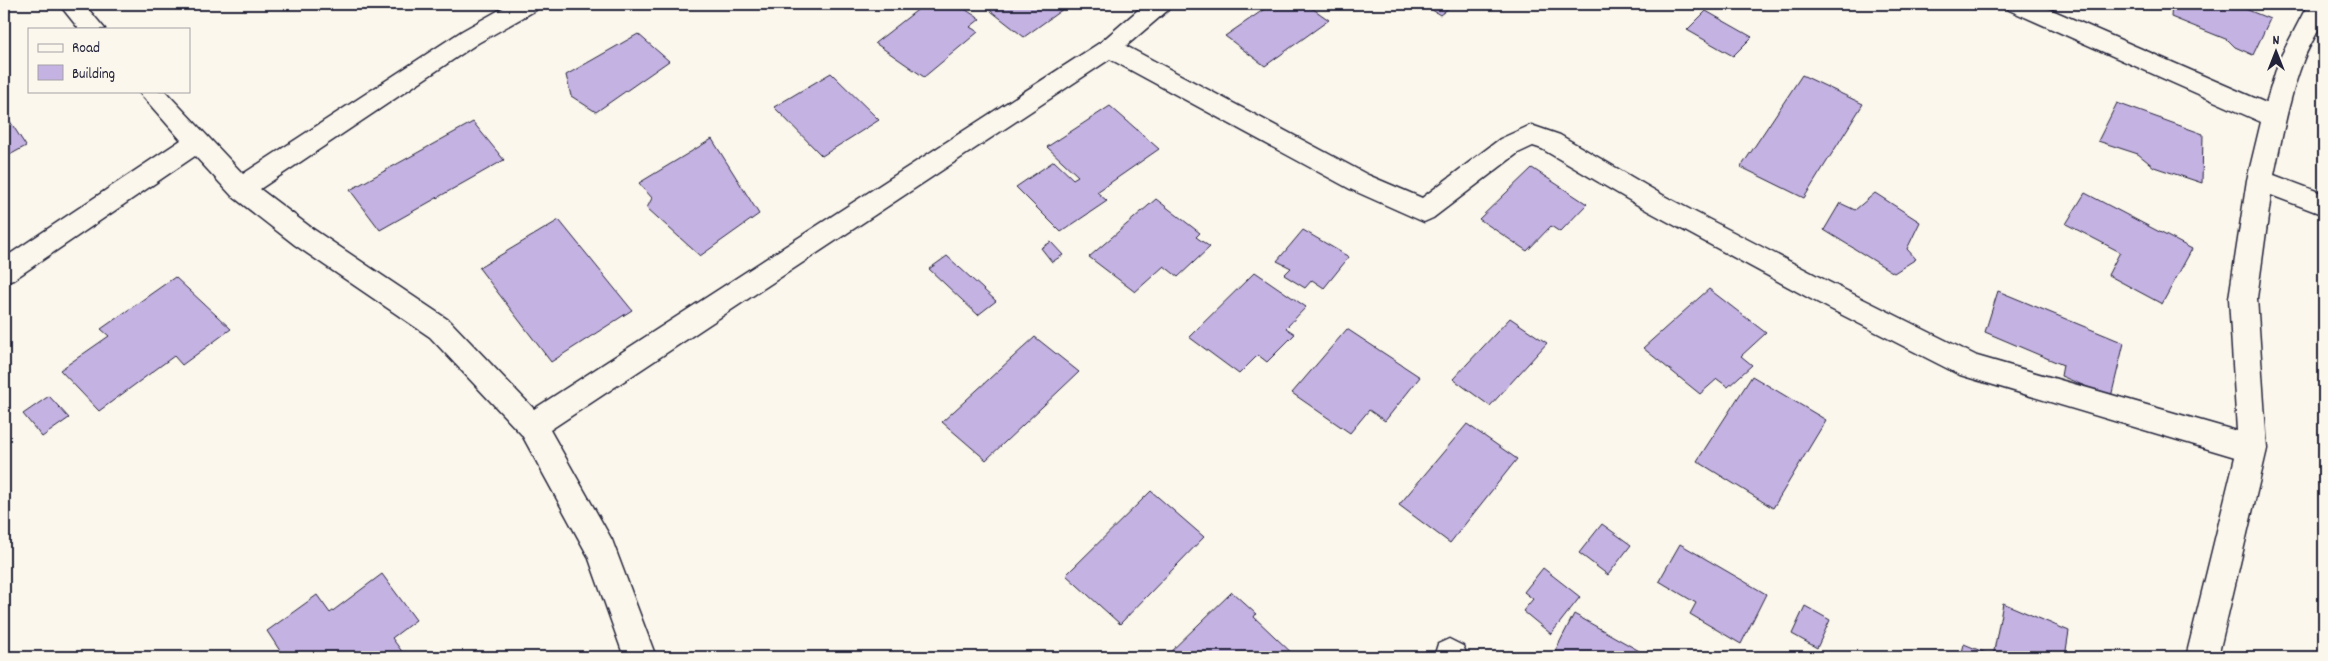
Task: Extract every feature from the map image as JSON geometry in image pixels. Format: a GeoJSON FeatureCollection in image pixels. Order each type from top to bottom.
{"type":"FeatureCollection","features":[{"type":"Feature","properties":{"kind":"street"},"geometry":{"type":"LineString","coordinates":[[71,4],[92,28]]}},
{"type":"Feature","properties":{"kind":"street"},"geometry":{"type":"LineString","coordinates":[[241,189],[470,37],[528,4]]}},
{"type":"Feature","properties":{"kind":"street"},"geometry":{"type":"LineString","coordinates":[[532,426],[1109,48],[1160,4]]}},
{"type":"Feature","properties":{"kind":"street"},"geometry":{"type":"LineString","coordinates":[[2018,4],[2274,117]]}},
{"type":"Feature","properties":{"kind":"street"},"geometry":{"type":"LineString","coordinates":[[2202,657],[2252,449],[2243,298],[2260,180],[2274,117],[2291,60],[2320,4]]}},
{"type":"Feature","properties":{"kind":"street"},"geometry":{"type":"LineString","coordinates":[[1109,48],[1358,182],[1424,211],[1509,146],[1531,135],[1552,142],[1665,208],[1819,290],[1970,366],[2252,449]]}},
{"type":"Feature","properties":{"kind":"street"},"geometry":{"type":"LineString","coordinates":[[151,92],[196,143],[241,189],[304,237],[440,329],[532,426],[601,550],[640,657]]}},
{"type":"Feature","properties":{"kind":"street"},"geometry":{"type":"LineString","coordinates":[[4,272],[196,143]]}},
{"type":"Feature","properties":{"kind":"street"},"geometry":{"type":"LineString","coordinates":[[2260,180],[2324,205]]}},
{"type":"Feature","properties":{"kind":"building"},"geometry":{"type":"Polygon","coordinates":[[[925,4],[957,4],[980,19],[970,27],[978,32],[924,77],[875,43],[925,4]]]}},
{"type":"Feature","properties":{"kind":"building"},"geometry":{"type":"Polygon","coordinates":[[[982,4],[1070,4],[1024,37],[982,4]]]}},
{"type":"Feature","properties":{"kind":"building"},"geometry":{"type":"Polygon","coordinates":[[[1261,4],[1306,4],[1329,20],[1265,66],[1225,36],[1266,8],[1261,4]]]}},
{"type":"Feature","properties":{"kind":"building"},"geometry":{"type":"Polygon","coordinates":[[[1423,4],[1454,4],[1440,15],[1423,4]]]}},
{"type":"Feature","properties":{"kind":"building"},"geometry":{"type":"Polygon","coordinates":[[[2172,4],[2233,4],[2270,19],[2253,55],[2235,47],[2228,40],[2171,17],[2172,4]]]}},
{"type":"Feature","properties":{"kind":"building"},"geometry":{"type":"Polygon","coordinates":[[[1706,11],[1752,37],[1733,56],[1687,30],[1706,11]]]}},
{"type":"Feature","properties":{"kind":"building"},"geometry":{"type":"Polygon","coordinates":[[[638,34],[669,61],[596,112],[571,96],[566,75],[638,34]]]}},
{"type":"Feature","properties":{"kind":"building"},"geometry":{"type":"Polygon","coordinates":[[[831,73],[879,120],[822,156],[774,107],[831,73]]]}},
{"type":"Feature","properties":{"kind":"building"},"geometry":{"type":"Polygon","coordinates":[[[1802,75],[1863,104],[1804,198],[1741,167],[1802,75]]]}},
{"type":"Feature","properties":{"kind":"building"},"geometry":{"type":"Polygon","coordinates":[[[2117,103],[2203,134],[2202,183],[2154,167],[2138,154],[2098,141],[2117,103]]]}},
{"type":"Feature","properties":{"kind":"building"},"geometry":{"type":"Polygon","coordinates":[[[1110,106],[1159,149],[1097,192],[1107,201],[1061,232],[1016,187],[1054,161],[1073,179],[1078,176],[1047,147],[1110,106]]]}},
{"type":"Feature","properties":{"kind":"building"},"geometry":{"type":"Polygon","coordinates":[[[4,112],[26,146],[4,158],[4,112]]]}},
{"type":"Feature","properties":{"kind":"building"},"geometry":{"type":"Polygon","coordinates":[[[473,122],[504,160],[380,230],[350,190],[473,122]]]}},
{"type":"Feature","properties":{"kind":"building"},"geometry":{"type":"Polygon","coordinates":[[[712,139],[759,214],[700,256],[647,208],[652,198],[639,183],[712,139]]]}},
{"type":"Feature","properties":{"kind":"building"},"geometry":{"type":"Polygon","coordinates":[[[1532,168],[1587,204],[1560,232],[1551,226],[1527,251],[1479,219],[1532,168]]]}},
{"type":"Feature","properties":{"kind":"building"},"geometry":{"type":"Polygon","coordinates":[[[1875,193],[1920,222],[1907,249],[1916,259],[1894,273],[1824,230],[1840,203],[1855,210],[1875,193]]]}},
{"type":"Feature","properties":{"kind":"building"},"geometry":{"type":"Polygon","coordinates":[[[2085,193],[2192,249],[2162,304],[2108,275],[2120,252],[2066,224],[2085,193]]]}},
{"type":"Feature","properties":{"kind":"building"},"geometry":{"type":"Polygon","coordinates":[[[1156,199],[1200,233],[1196,237],[1210,247],[1178,277],[1164,266],[1135,292],[1089,257],[1156,199]]]}},
{"type":"Feature","properties":{"kind":"building"},"geometry":{"type":"Polygon","coordinates":[[[559,220],[632,310],[551,362],[479,268],[559,220]]]}},
{"type":"Feature","properties":{"kind":"building"},"geometry":{"type":"Polygon","coordinates":[[[1303,230],[1349,257],[1324,288],[1312,280],[1305,288],[1284,275],[1291,268],[1277,261],[1303,230]]]}},
{"type":"Feature","properties":{"kind":"building"},"geometry":{"type":"Polygon","coordinates":[[[1051,242],[1063,255],[1052,262],[1041,248],[1051,242]]]}},
{"type":"Feature","properties":{"kind":"building"},"geometry":{"type":"Polygon","coordinates":[[[947,256],[996,301],[978,315],[929,269],[947,256]]]}},
{"type":"Feature","properties":{"kind":"building"},"geometry":{"type":"Polygon","coordinates":[[[1255,272],[1306,307],[1286,328],[1295,334],[1267,362],[1258,355],[1239,374],[1189,337],[1255,272]]]}},
{"type":"Feature","properties":{"kind":"building"},"geometry":{"type":"Polygon","coordinates":[[[175,277],[231,329],[182,365],[174,356],[99,411],[60,370],[109,336],[101,329],[175,277]]]}},
{"type":"Feature","properties":{"kind":"building"},"geometry":{"type":"Polygon","coordinates":[[[1709,289],[1766,333],[1741,356],[1752,365],[1728,387],[1717,379],[1700,394],[1643,348],[1709,289]]]}},
{"type":"Feature","properties":{"kind":"building"},"geometry":{"type":"Polygon","coordinates":[[[1998,291],[2124,343],[2111,397],[2061,376],[2063,365],[1985,332],[1998,291]]]}},
{"type":"Feature","properties":{"kind":"building"},"geometry":{"type":"Polygon","coordinates":[[[1510,318],[1547,343],[1490,406],[1453,379],[1510,318]]]}},
{"type":"Feature","properties":{"kind":"building"},"geometry":{"type":"Polygon","coordinates":[[[1347,329],[1420,377],[1385,421],[1369,410],[1350,433],[1292,393],[1347,329]]]}},
{"type":"Feature","properties":{"kind":"building"},"geometry":{"type":"Polygon","coordinates":[[[1035,337],[1079,372],[986,460],[942,422],[1035,337]]]}},
{"type":"Feature","properties":{"kind":"building"},"geometry":{"type":"Polygon","coordinates":[[[1752,376],[1826,420],[1773,508],[1697,461],[1752,376]]]}},
{"type":"Feature","properties":{"kind":"building"},"geometry":{"type":"Polygon","coordinates":[[[49,396],[69,418],[42,437],[23,414],[49,396]]]}},
{"type":"Feature","properties":{"kind":"building"},"geometry":{"type":"Polygon","coordinates":[[[1467,424],[1517,459],[1450,543],[1399,505],[1467,424]]]}},
{"type":"Feature","properties":{"kind":"building"},"geometry":{"type":"Polygon","coordinates":[[[1151,491],[1204,537],[1120,624],[1066,575],[1151,491]]]}},
{"type":"Feature","properties":{"kind":"building"},"geometry":{"type":"Polygon","coordinates":[[[1602,524],[1631,545],[1608,575],[1579,553],[1602,524]]]}},
{"type":"Feature","properties":{"kind":"building"},"geometry":{"type":"Polygon","coordinates":[[[1680,544],[1766,594],[1741,644],[1690,614],[1696,603],[1659,581],[1680,544]]]}},
{"type":"Feature","properties":{"kind":"building"},"geometry":{"type":"Polygon","coordinates":[[[1543,568],[1580,597],[1551,634],[1523,611],[1533,599],[1524,592],[1543,568]]]}},
{"type":"Feature","properties":{"kind":"building"},"geometry":{"type":"Polygon","coordinates":[[[382,574],[416,620],[392,638],[406,657],[284,657],[267,631],[317,595],[330,613],[382,574]]]}},
{"type":"Feature","properties":{"kind":"building"},"geometry":{"type":"Polygon","coordinates":[[[1232,592],[1256,614],[1254,617],[1296,657],[1166,656],[1232,592]]]}},
{"type":"Feature","properties":{"kind":"building"},"geometry":{"type":"Polygon","coordinates":[[[2003,603],[2069,631],[2065,657],[1961,657],[1964,644],[1993,656],[2003,603]]]}},
{"type":"Feature","properties":{"kind":"building"},"geometry":{"type":"Polygon","coordinates":[[[1805,606],[1830,620],[1817,648],[1792,634],[1805,606]]]}},
{"type":"Feature","properties":{"kind":"building"},"geometry":{"type":"Polygon","coordinates":[[[1574,614],[1650,657],[1552,657],[1574,614]]]}}]}
